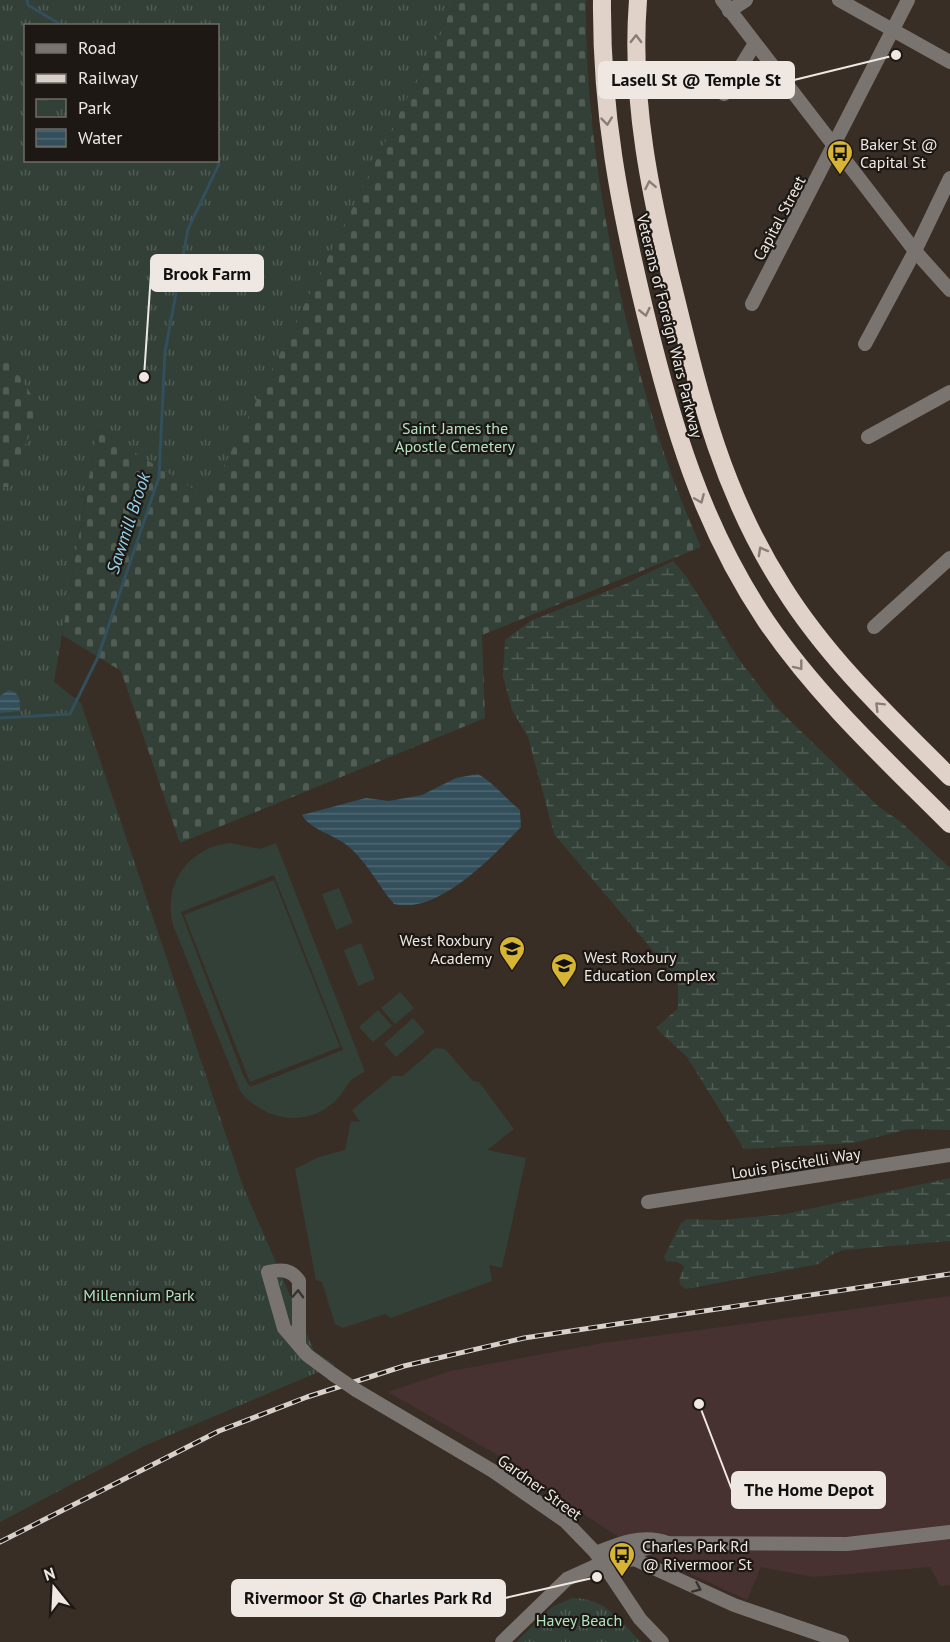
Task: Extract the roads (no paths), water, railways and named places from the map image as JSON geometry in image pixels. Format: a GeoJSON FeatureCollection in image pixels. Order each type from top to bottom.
{"type":"FeatureCollection","features":[{"type":"Feature","properties":{"kind":"highway","name":"Veterans of Foreign Wars Parkway"},"geometry":{"type":"LineString","coordinates":[[602,0],[603,79],[615,177],[663,389],[686,464],[726,555],[766,621],[814,684],[950,824]]}},
{"type":"Feature","properties":{"kind":"highway","name":"Veterans of Foreign Wars Parkway"},"geometry":{"type":"LineString","coordinates":[[638,0],[636,66],[647,170],[690,361],[714,446],[744,519],[794,604],[854,680],[950,777]]}},
{"type":"Feature","properties":{"kind":"highway"},"geometry":{"type":"LineString","coordinates":[[882,756],[906,733]]}},
{"type":"Feature","properties":{"kind":"street"},"geometry":{"type":"LineString","coordinates":[[746,0],[725,5],[915,251],[950,290]]}},
{"type":"Feature","properties":{"kind":"street"},"geometry":{"type":"LineString","coordinates":[[839,0],[894,28],[950,62]]}},
{"type":"Feature","properties":{"kind":"street","name":"Capital Street"},"geometry":{"type":"LineString","coordinates":[[752,304],[908,0]]}},
{"type":"Feature","properties":{"kind":"street"},"geometry":{"type":"LineString","coordinates":[[724,94],[754,45]]}},
{"type":"Feature","properties":{"kind":"street"},"geometry":{"type":"LineString","coordinates":[[865,344],[945,201],[950,178]]}},
{"type":"Feature","properties":{"kind":"street"},"geometry":{"type":"LineString","coordinates":[[868,437],[950,392]]}},
{"type":"Feature","properties":{"kind":"street"},"geometry":{"type":"LineString","coordinates":[[874,627],[950,558]]}},
{"type":"Feature","properties":{"kind":"street","name":"Louis Piscitelli Way"},"geometry":{"type":"LineString","coordinates":[[648,1202],[950,1155]]}},
{"type":"Feature","properties":{"kind":"street","name":"Gardner Street"},"geometry":{"type":"LineString","coordinates":[[299,1343],[298,1281],[294,1274],[285,1270],[268,1272],[284,1328],[307,1355],[356,1390],[493,1471],[565,1521],[600,1558],[640,1619],[662,1642]]}},
{"type":"Feature","properties":{"kind":"street"},"geometry":{"type":"LineString","coordinates":[[502,1642],[567,1579],[600,1558],[668,1542],[847,1544],[950,1532]]}},
{"type":"Feature","properties":{"kind":"street"},"geometry":{"type":"LineString","coordinates":[[600,1558],[634,1559],[734,1605],[843,1642]]}},
{"type":"Feature","properties":{"kind":"water"},"geometry":{"type":"Polygon","coordinates":[[[9,690],[19,698],[20,711],[0,713],[0,696],[9,690]]]}},
{"type":"Feature","properties":{"kind":"water"},"geometry":{"type":"Polygon","coordinates":[[[478,774],[520,810],[521,827],[496,853],[463,880],[428,901],[411,905],[394,904],[355,852],[311,824],[302,815],[366,798],[389,801],[422,795],[456,778],[478,774]]]}},
{"type":"Feature","properties":{"kind":"waterway","name":"Sawmill Brook"},"geometry":{"type":"LineString","coordinates":[[27,0],[28,5],[60,24]]}},
{"type":"Feature","properties":{"kind":"waterway","name":"Sawmill Brook"},"geometry":{"type":"LineString","coordinates":[[0,718],[70,714],[98,657],[159,477],[165,352],[188,229],[218,162]]}},
{"type":"Feature","properties":{"kind":"railway"},"geometry":{"type":"LineString","coordinates":[[0,1542],[219,1431],[307,1397],[404,1366],[524,1338],[950,1274]]}},
{"type":"Feature","properties":{"kind":"place","name":"Lasell St @ Temple St"},"geometry":{"type":"Point","coordinates":[896,55]}},
{"type":"Feature","properties":{"kind":"place","name":"Baker St @ Capital St"},"geometry":{"type":"Point","coordinates":[840,176]}},
{"type":"Feature","properties":{"kind":"place","name":"Brook Farm"},"geometry":{"type":"Point","coordinates":[144,377]}},
{"type":"Feature","properties":{"kind":"place","name":"West Roxbury Academy"},"geometry":{"type":"Point","coordinates":[512,972]}},
{"type":"Feature","properties":{"kind":"place","name":"West Roxbury Education Complex"},"geometry":{"type":"Point","coordinates":[564,989]}},
{"type":"Feature","properties":{"kind":"place","name":"The Home Depot"},"geometry":{"type":"Point","coordinates":[699,1404]}},
{"type":"Feature","properties":{"kind":"place","name":"Rivermoor St @ Charles Park Rd"},"geometry":{"type":"Point","coordinates":[597,1577]}},
{"type":"Feature","properties":{"kind":"place","name":"Charles Park Rd @ Rivermoor St"},"geometry":{"type":"Point","coordinates":[622,1578]}},
{"type":"Feature","properties":{"kind":"park label","name":"Saint James the Apostle Cemetery"},"geometry":{"type":"Point","coordinates":[455,437]}},
{"type":"Feature","properties":{"kind":"park label","name":"Millennium Park"},"geometry":{"type":"Point","coordinates":[139,1295]}},
{"type":"Feature","properties":{"kind":"park label","name":"Havey Beach"},"geometry":{"type":"Point","coordinates":[579,1620]}}]}
